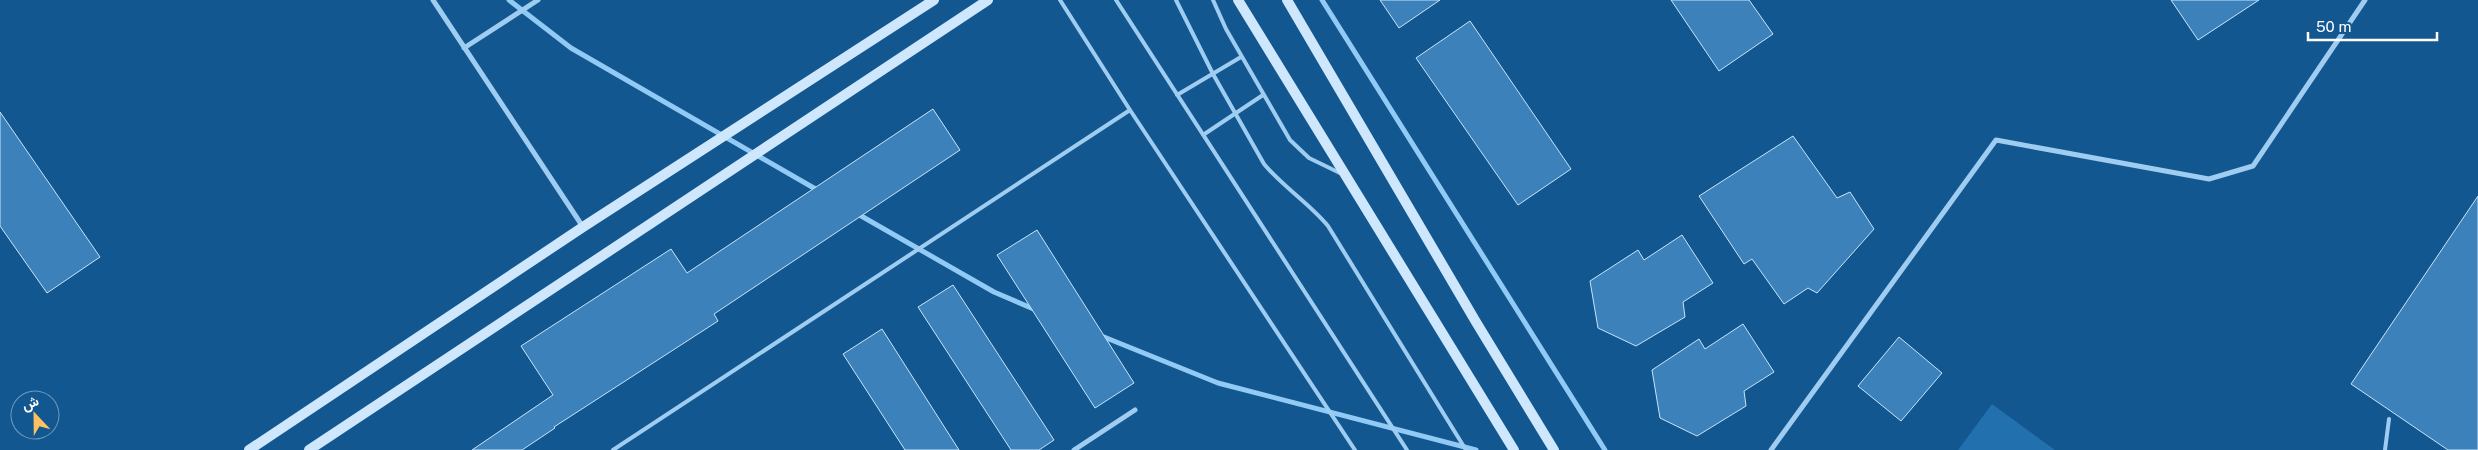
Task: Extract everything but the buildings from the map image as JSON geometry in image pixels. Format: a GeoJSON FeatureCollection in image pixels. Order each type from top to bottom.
{"type":"FeatureCollection","features":[{"type":"Feature","properties":{"kind":"street"},"geometry":{"type":"LineString","coordinates":[[433,0],[583,227]]}},
{"type":"Feature","properties":{"kind":"street"},"geometry":{"type":"LineString","coordinates":[[464,48],[538,0]]}},
{"type":"Feature","properties":{"kind":"street"},"geometry":{"type":"LineString","coordinates":[[249,450],[583,227],[934,0]]}},
{"type":"Feature","properties":{"kind":"street"},"geometry":{"type":"LineString","coordinates":[[309,450],[988,0]]}},
{"type":"Feature","properties":{"kind":"street"},"geometry":{"type":"LineString","coordinates":[[1238,0],[1514,450]]}},
{"type":"Feature","properties":{"kind":"street"},"geometry":{"type":"LineString","coordinates":[[1287,0],[1476,322],[1554,450]]}},
{"type":"Feature","properties":{"kind":"street"},"geometry":{"type":"LineString","coordinates":[[1771,450],[1996,140],[2209,179],[2253,166],[2364,0]]}},
{"type":"Feature","properties":{"kind":"street"},"geometry":{"type":"LineString","coordinates":[[1074,450],[1135,410]]}},
{"type":"Feature","properties":{"kind":"lane"},"geometry":{"type":"LineString","coordinates":[[1060,0],[1130,110],[1355,450]]}},
{"type":"Feature","properties":{"kind":"lane"},"geometry":{"type":"LineString","coordinates":[[1116,0],[1407,450]]}},
{"type":"Feature","properties":{"kind":"lane"},"geometry":{"type":"LineString","coordinates":[[1176,0],[1213,74],[1264,164],[1274,176],[1314,209],[1328,226],[1466,450]]}},
{"type":"Feature","properties":{"kind":"lane"},"geometry":{"type":"LineString","coordinates":[[1213,0],[1241,57],[1290,140],[1309,158],[1346,176]]}},
{"type":"Feature","properties":{"kind":"lane"},"geometry":{"type":"LineString","coordinates":[[1177,95],[1241,57]]}},
{"type":"Feature","properties":{"kind":"lane"},"geometry":{"type":"LineString","coordinates":[[1203,135],[1263,95]]}},
{"type":"Feature","properties":{"kind":"lane"},"geometry":{"type":"LineString","coordinates":[[613,450],[1130,110]]}},
{"type":"Feature","properties":{"kind":"lane"},"geometry":{"type":"LineString","coordinates":[[2385,450],[2389,419]]}},
{"type":"Feature","properties":{"kind":"shaded area"},"geometry":{"type":"Polygon","coordinates":[[[1992,404],[2055,450],[1958,450],[1992,404]]]}},
{"type":"Feature","properties":{"kind":"waterway"},"geometry":{"type":"LineString","coordinates":[[509,0],[571,48],[819,191]]}},
{"type":"Feature","properties":{"kind":"waterway"},"geometry":{"type":"LineString","coordinates":[[1322,0],[1605,450]]}},
{"type":"Feature","properties":{"kind":"waterway"},"geometry":{"type":"LineString","coordinates":[[856,213],[994,292],[1036,310]]}},
{"type":"Feature","properties":{"kind":"waterway"},"geometry":{"type":"LineString","coordinates":[[1099,335],[1218,383],[1476,450]]}}]}
